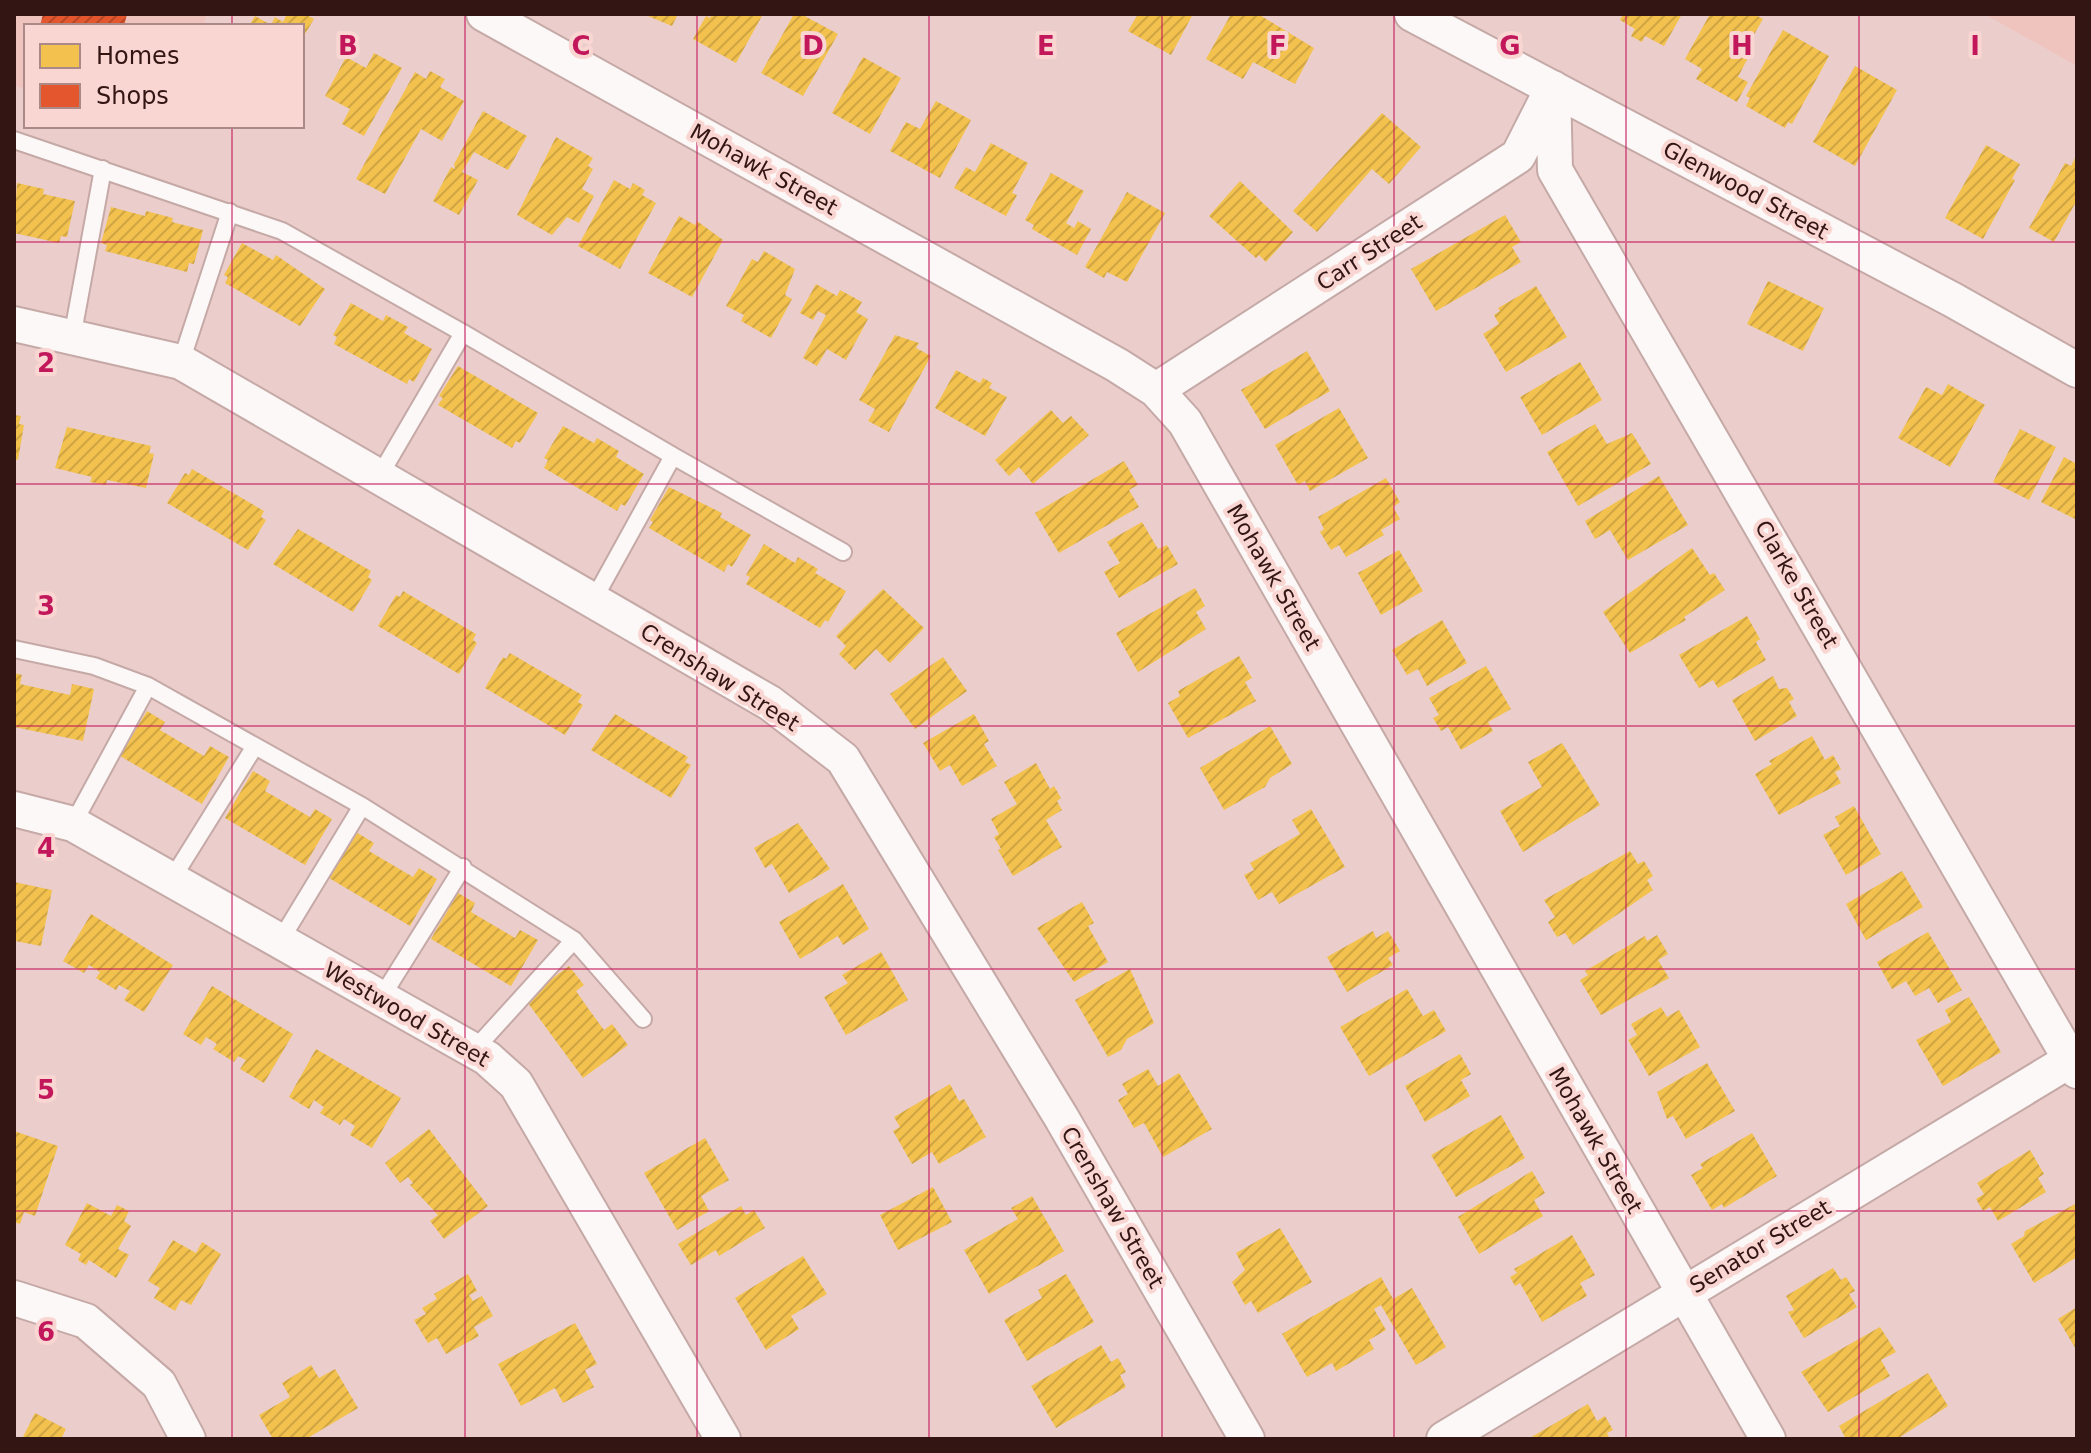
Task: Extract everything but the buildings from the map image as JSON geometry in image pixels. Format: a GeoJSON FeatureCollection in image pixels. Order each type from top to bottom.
{"type":"FeatureCollection","features":[{"type":"Feature","properties":{"kind":"street","name":"Mohawk Street"},"geometry":{"type":"LineString","coordinates":[[484,14],[1090,349],[1156,390],[1185,422],[1768,1439]]}},
{"type":"Feature","properties":{"kind":"street","name":"Glenwood Street"},"geometry":{"type":"LineString","coordinates":[[1412,14],[2077,370]]}},
{"type":"Feature","properties":{"kind":"street","name":"Carr Street"},"geometry":{"type":"LineString","coordinates":[[1156,390],[1518,156],[1553,88]]}},
{"type":"Feature","properties":{"kind":"street","name":"Clarke Street"},"geometry":{"type":"LineString","coordinates":[[1553,88],[1555,170],[2075,1063]]}},
{"type":"Feature","properties":{"kind":"street","name":"Crenshaw Street"},"geometry":{"type":"LineString","coordinates":[[14,324],[181,362],[770,703],[843,759],[1061,1117],[1247,1439]]}},
{"type":"Feature","properties":{"kind":"street","name":"Westwood Street"},"geometry":{"type":"LineString","coordinates":[[14,809],[73,824],[474,1050],[516,1084],[723,1439]]}},
{"type":"Feature","properties":{"kind":"street","name":"Senator Street"},"geometry":{"type":"LineString","coordinates":[[1444,1439],[1683,1292],[2075,1063]]}},
{"type":"Feature","properties":{"kind":"street"},"geometry":{"type":"LineString","coordinates":[[14,1298],[86,1321],[159,1384],[188,1439]]}},
{"type":"Feature","properties":{"kind":"lane"},"geometry":{"type":"LineString","coordinates":[[14,140],[282,231],[843,552]]}},
{"type":"Feature","properties":{"kind":"lane"},"geometry":{"type":"LineString","coordinates":[[72,338],[103,169]]}},
{"type":"Feature","properties":{"kind":"lane"},"geometry":{"type":"LineString","coordinates":[[181,362],[230,212]]}},
{"type":"Feature","properties":{"kind":"lane"},"geometry":{"type":"LineString","coordinates":[[380,475],[463,333]]}},
{"type":"Feature","properties":{"kind":"lane"},"geometry":{"type":"LineString","coordinates":[[594,599],[673,456]]}},
{"type":"Feature","properties":{"kind":"lane"},"geometry":{"type":"LineString","coordinates":[[14,649],[94,666],[148,686],[362,806],[463,867],[574,940],[643,1019]]}},
{"type":"Feature","properties":{"kind":"lane"},"geometry":{"type":"LineString","coordinates":[[73,824],[148,686]]}},
{"type":"Feature","properties":{"kind":"lane"},"geometry":{"type":"LineString","coordinates":[[172,879],[255,746]]}},
{"type":"Feature","properties":{"kind":"lane"},"geometry":{"type":"LineString","coordinates":[[280,941],[362,806]]}},
{"type":"Feature","properties":{"kind":"lane"},"geometry":{"type":"LineString","coordinates":[[381,998],[463,867]]}},
{"type":"Feature","properties":{"kind":"lane"},"geometry":{"type":"LineString","coordinates":[[474,1050],[574,940]]}},
{"type":"Feature","properties":{"kind":"shaded area"},"geometry":{"type":"Polygon","coordinates":[[[14,14],[206,14],[204,24],[24,24],[24,88],[14,86],[14,14]]]}},
{"type":"Feature","properties":{"kind":"shaded area"},"geometry":{"type":"Polygon","coordinates":[[[1984,14],[2077,14],[2077,66],[1984,14]]]}}]}
